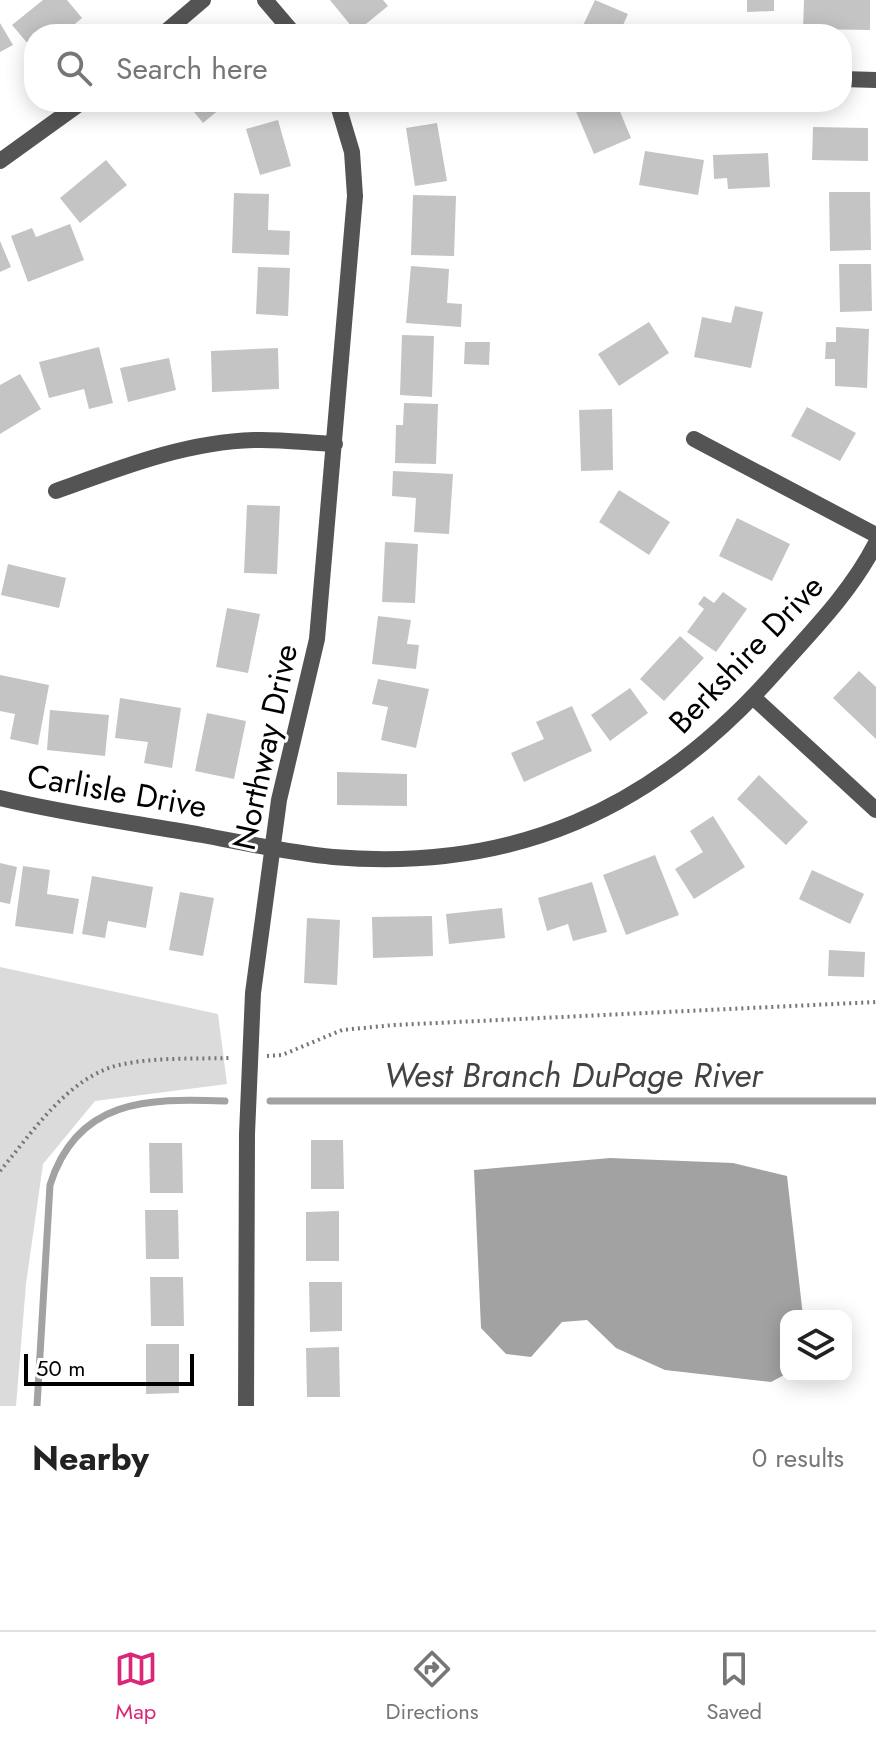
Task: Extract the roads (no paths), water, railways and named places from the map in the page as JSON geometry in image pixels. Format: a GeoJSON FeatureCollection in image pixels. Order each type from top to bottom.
{"type":"FeatureCollection","features":[{"type":"Feature","properties":{"kind":"street"},"geometry":{"type":"LineString","coordinates":[[175,24],[203,0]]}},
{"type":"Feature","properties":{"kind":"street"},"geometry":{"type":"LineString","coordinates":[[265,0],[285,24]]}},
{"type":"Feature","properties":{"kind":"street"},"geometry":{"type":"LineString","coordinates":[[852,79],[876,80]]}},
{"type":"Feature","properties":{"kind":"street"},"geometry":{"type":"LineString","coordinates":[[0,161],[68,112]]}},
{"type":"Feature","properties":{"kind":"street","name":"Northway Drive"},"geometry":{"type":"LineString","coordinates":[[246,1406],[249,1057],[271,848],[317,639],[355,196],[352,152],[340,112]]}},
{"type":"Feature","properties":{"kind":"street"},"geometry":{"type":"LineString","coordinates":[[694,439],[876,535]]}},
{"type":"Feature","properties":{"kind":"street"},"geometry":{"type":"LineString","coordinates":[[56,491],[145,459],[217,443],[255,440],[335,444]]}},
{"type":"Feature","properties":{"kind":"street","name":"Berkshire Drive"},"geometry":{"type":"LineString","coordinates":[[271,848],[372,858],[465,853],[510,845],[603,812],[644,790],[753,697],[844,594],[876,543]]}},
{"type":"Feature","properties":{"kind":"street"},"geometry":{"type":"LineString","coordinates":[[753,697],[876,810]]}},
{"type":"Feature","properties":{"kind":"street","name":"Carlisle Drive"},"geometry":{"type":"LineString","coordinates":[[0,798],[271,848]]}},
{"type":"Feature","properties":{"kind":"waterway","name":"West Branch DuPage River"},"geometry":{"type":"LineString","coordinates":[[37,1406],[50,1185],[62,1157],[78,1135],[97,1120],[118,1110],[169,1101],[225,1101]]}},
{"type":"Feature","properties":{"kind":"waterway","name":"West Branch DuPage River"},"geometry":{"type":"LineString","coordinates":[[270,1101],[876,1101]]}}]}
